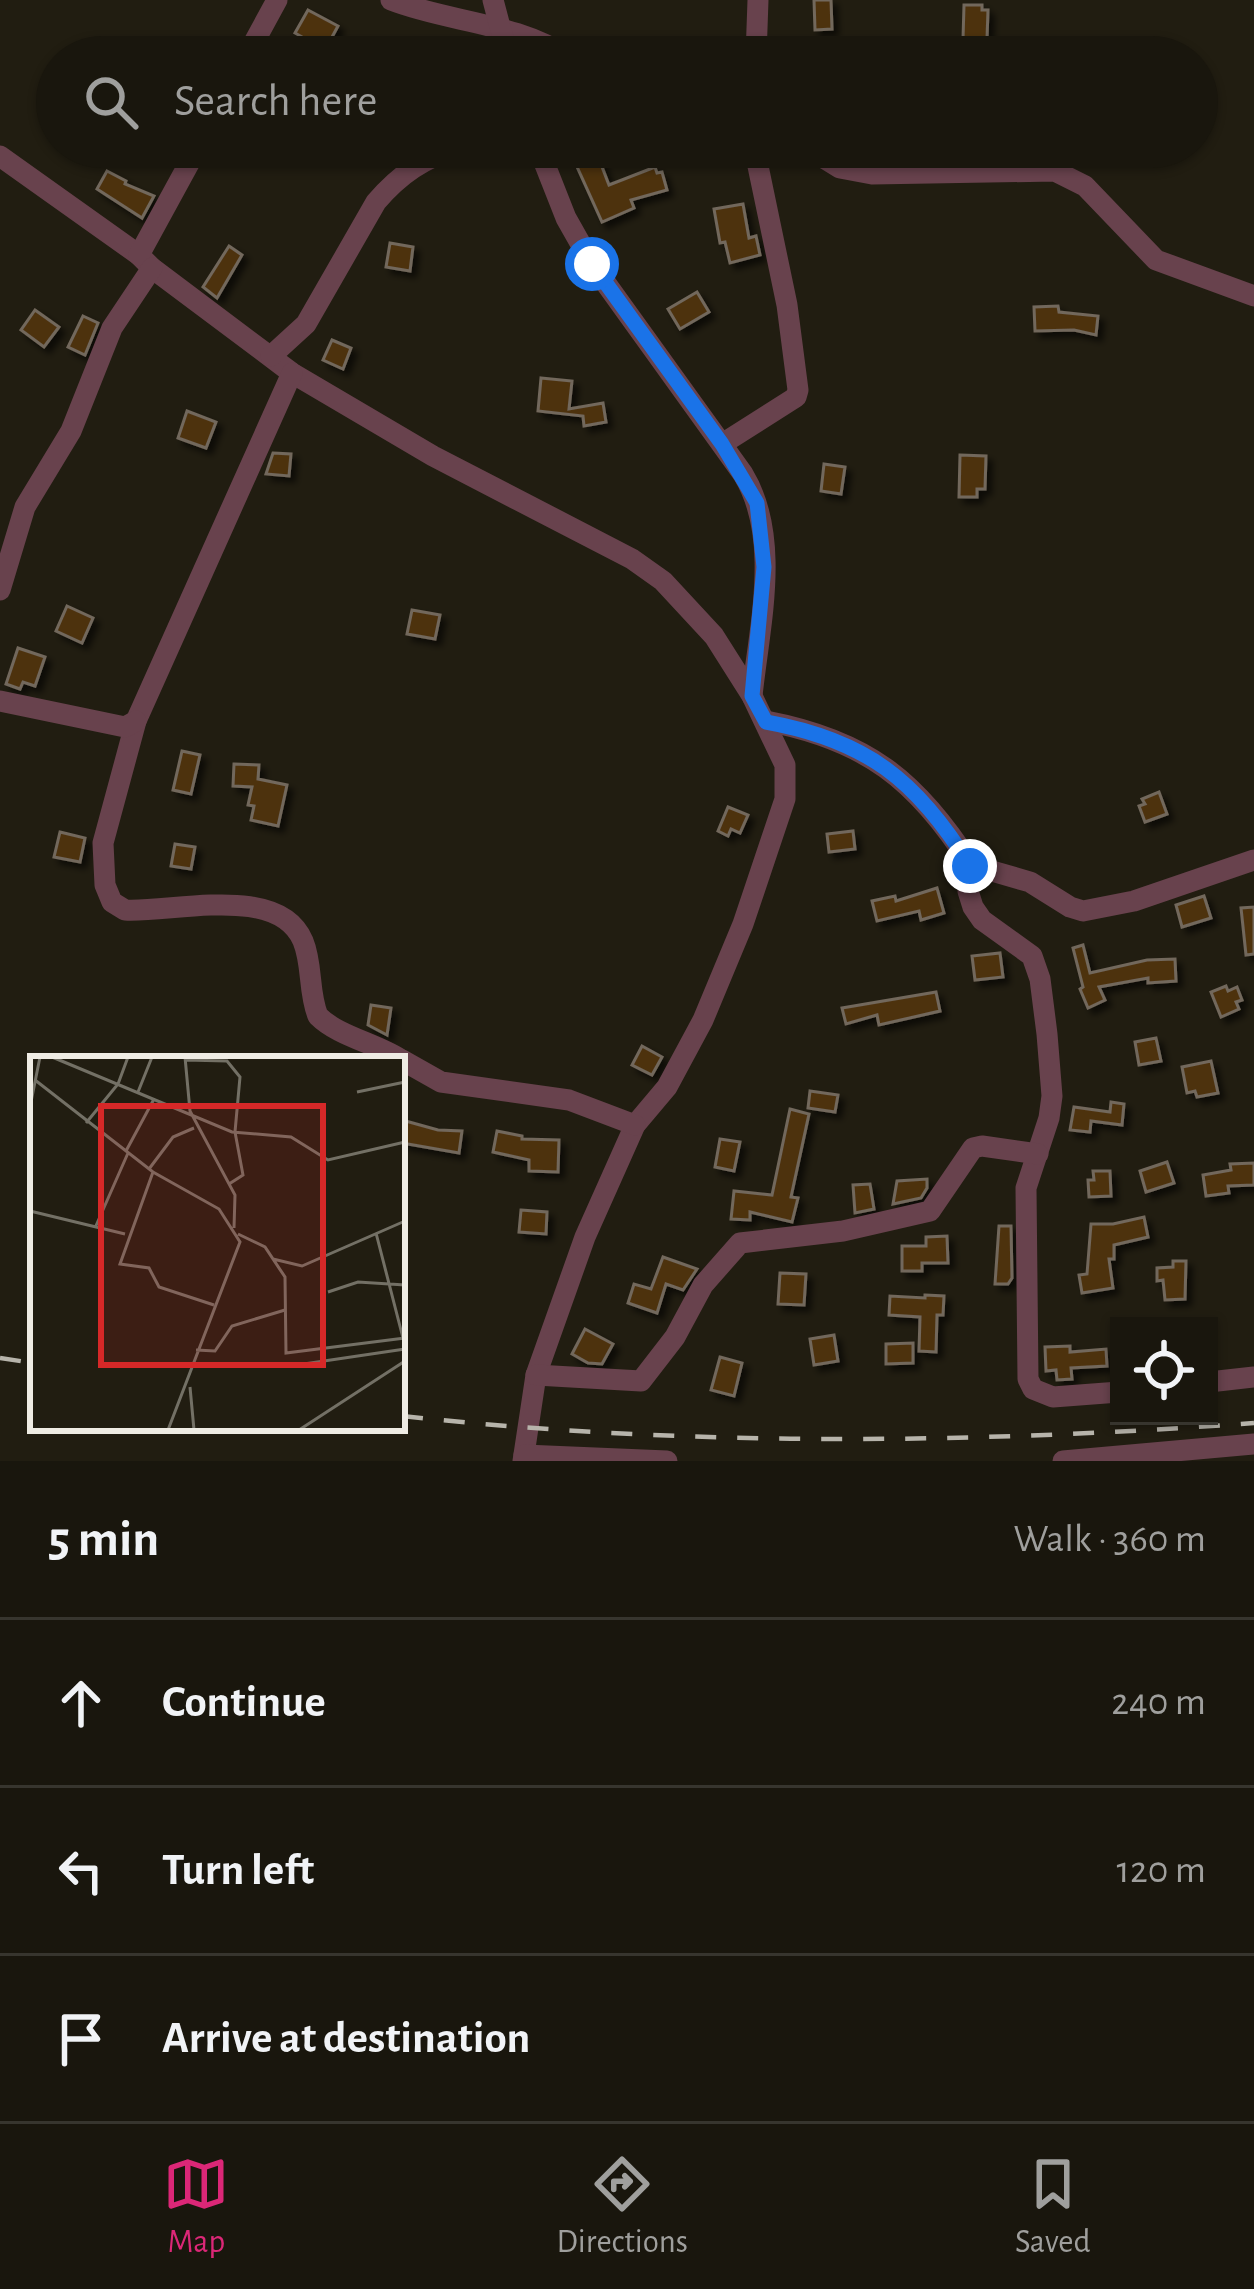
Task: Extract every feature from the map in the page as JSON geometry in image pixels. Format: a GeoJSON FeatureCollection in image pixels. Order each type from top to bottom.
{"type":"FeatureCollection","features":[{"type":"Feature","properties":{"kind":"street"},"geometry":{"type":"LineString","coordinates":[[257,36],[277,0]]}},
{"type":"Feature","properties":{"kind":"street"},"geometry":{"type":"LineString","coordinates":[[391,0],[420,12],[529,36]]}},
{"type":"Feature","properties":{"kind":"street"},"geometry":{"type":"LineString","coordinates":[[493,0],[502,36]]}},
{"type":"Feature","properties":{"kind":"street"},"geometry":{"type":"LineString","coordinates":[[757,36],[758,0]]}},
{"type":"Feature","properties":{"kind":"street"},"geometry":{"type":"LineString","coordinates":[[0,156],[292,373],[433,456],[632,559],[686,603],[766,722],[785,766],[785,799],[743,923],[703,1020],[667,1088],[635,1125],[584,1237],[536,1376],[523,1458],[668,1461]]}},
{"type":"Feature","properties":{"kind":"street"},"geometry":{"type":"LineString","coordinates":[[0,590],[25,506],[70,431],[112,328],[188,168]]}},
{"type":"Feature","properties":{"kind":"street"},"geometry":{"type":"LineString","coordinates":[[271,356],[306,324],[388,188],[415,168]]}},
{"type":"Feature","properties":{"kind":"street"},"geometry":{"type":"LineString","coordinates":[[546,168],[566,218],[592,264],[751,487],[762,538],[763,596],[752,696]]}},
{"type":"Feature","properties":{"kind":"street"},"geometry":{"type":"LineString","coordinates":[[722,444],[796,397],[798,390],[761,168]]}},
{"type":"Feature","properties":{"kind":"street"},"geometry":{"type":"LineString","coordinates":[[840,168],[872,174],[1055,171],[1085,187],[1156,260],[1254,296]]}},
{"type":"Feature","properties":{"kind":"street"},"geometry":{"type":"LineString","coordinates":[[292,373],[136,722],[104,843],[104,885],[112,902],[136,910],[247,906],[288,921],[302,939],[318,1016],[393,1056]]}},
{"type":"Feature","properties":{"kind":"street"},"geometry":{"type":"LineString","coordinates":[[0,701],[125,727],[136,722]]}},
{"type":"Feature","properties":{"kind":"street"},"geometry":{"type":"LineString","coordinates":[[766,722],[808,729],[842,742],[924,798],[970,866],[968,891],[973,907],[982,920],[1032,956],[1040,980],[1052,1096],[1026,1188],[1030,1385],[1053,1397],[1110,1393]]}},
{"type":"Feature","properties":{"kind":"street"},"geometry":{"type":"LineString","coordinates":[[970,866],[1030,882],[1083,911],[1134,902],[1254,860]]}},
{"type":"Feature","properties":{"kind":"street"},"geometry":{"type":"LineString","coordinates":[[405,1062],[441,1082],[569,1100],[635,1125]]}},
{"type":"Feature","properties":{"kind":"street"},"geometry":{"type":"LineString","coordinates":[[536,1376],[641,1381],[675,1337],[703,1285],[740,1243],[844,1231],[930,1211],[969,1152],[978,1146],[1038,1154]]}},
{"type":"Feature","properties":{"kind":"street"},"geometry":{"type":"LineString","coordinates":[[1218,1381],[1254,1377]]}},
{"type":"Feature","properties":{"kind":"street"},"geometry":{"type":"LineString","coordinates":[[1064,1461],[1254,1444]]}},
{"type":"Feature","properties":{"kind":"building"},"geometry":{"type":"Polygon","coordinates":[[[814,0],[831,0],[832,29],[815,30],[814,0]]]}},
{"type":"Feature","properties":{"kind":"building"},"geometry":{"type":"Polygon","coordinates":[[[964,5],[982,5],[982,10],[988,10],[987,36],[963,36],[964,5]]]}},
{"type":"Feature","properties":{"kind":"building"},"geometry":{"type":"Polygon","coordinates":[[[308,10],[338,26],[333,36],[295,33],[308,10]]]}},
{"type":"Feature","properties":{"kind":"building"},"geometry":{"type":"Polygon","coordinates":[[[578,168],[602,168],[609,185],[652,168],[662,172],[667,190],[631,200],[634,208],[602,222],[578,168]]]}},
{"type":"Feature","properties":{"kind":"building"},"geometry":{"type":"Polygon","coordinates":[[[107,171],[154,196],[142,218],[97,189],[107,171]]]}},
{"type":"Feature","properties":{"kind":"building"},"geometry":{"type":"Polygon","coordinates":[[[743,204],[749,238],[756,236],[760,255],[730,263],[725,242],[720,243],[714,209],[743,204]]]}},
{"type":"Feature","properties":{"kind":"building"},"geometry":{"type":"Polygon","coordinates":[[[390,243],[413,247],[410,271],[386,267],[390,243]]]}},
{"type":"Feature","properties":{"kind":"building"},"geometry":{"type":"Polygon","coordinates":[[[229,246],[242,255],[217,298],[203,287],[229,246]]]}},
{"type":"Feature","properties":{"kind":"building"},"geometry":{"type":"Polygon","coordinates":[[[697,292],[709,312],[680,329],[668,309],[697,292]]]}},
{"type":"Feature","properties":{"kind":"building"},"geometry":{"type":"Polygon","coordinates":[[[1058,306],[1059,312],[1098,316],[1096,335],[1035,331],[1034,307],[1058,306]]]}},
{"type":"Feature","properties":{"kind":"building"},"geometry":{"type":"Polygon","coordinates":[[[35,310],[59,327],[44,347],[21,330],[35,310]]]}},
{"type":"Feature","properties":{"kind":"building"},"geometry":{"type":"Polygon","coordinates":[[[83,316],[98,323],[85,355],[68,347],[83,316]]]}},
{"type":"Feature","properties":{"kind":"building"},"geometry":{"type":"Polygon","coordinates":[[[332,340],[351,348],[343,369],[323,360],[332,340]]]}},
{"type":"Feature","properties":{"kind":"building"},"geometry":{"type":"Polygon","coordinates":[[[541,378],[572,381],[569,409],[603,403],[606,422],[584,426],[583,416],[538,411],[541,378]]]}},
{"type":"Feature","properties":{"kind":"building"},"geometry":{"type":"Polygon","coordinates":[[[187,411],[216,422],[206,448],[178,438],[187,411]]]}},
{"type":"Feature","properties":{"kind":"building"},"geometry":{"type":"Polygon","coordinates":[[[273,453],[291,454],[289,476],[266,474],[273,453]]]}},
{"type":"Feature","properties":{"kind":"building"},"geometry":{"type":"Polygon","coordinates":[[[960,455],[986,456],[985,489],[977,489],[977,497],[959,497],[960,455]]]}},
{"type":"Feature","properties":{"kind":"building"},"geometry":{"type":"Polygon","coordinates":[[[824,464],[845,467],[841,494],[821,491],[824,464]]]}},
{"type":"Feature","properties":{"kind":"building"},"geometry":{"type":"Polygon","coordinates":[[[67,606],[93,618],[82,643],[56,631],[67,606]]]}},
{"type":"Feature","properties":{"kind":"building"},"geometry":{"type":"Polygon","coordinates":[[[412,610],[440,615],[435,639],[407,634],[412,610]]]}},
{"type":"Feature","properties":{"kind":"building"},"geometry":{"type":"Polygon","coordinates":[[[18,648],[45,657],[35,686],[23,682],[20,689],[6,684],[18,648]]]}},
{"type":"Feature","properties":{"kind":"building"},"geometry":{"type":"Polygon","coordinates":[[[182,751],[200,755],[191,794],[173,790],[182,751]]]}},
{"type":"Feature","properties":{"kind":"building"},"geometry":{"type":"Polygon","coordinates":[[[234,764],[259,765],[258,779],[287,785],[278,826],[251,820],[252,787],[233,786],[234,764]]]}},
{"type":"Feature","properties":{"kind":"building"},"geometry":{"type":"Polygon","coordinates":[[[1159,792],[1167,814],[1145,822],[1139,806],[1145,804],[1142,799],[1159,792]]]}},
{"type":"Feature","properties":{"kind":"building"},"geometry":{"type":"Polygon","coordinates":[[[728,807],[748,815],[740,833],[731,829],[728,836],[718,831],[728,807]]]}},
{"type":"Feature","properties":{"kind":"building"},"geometry":{"type":"Polygon","coordinates":[[[853,831],[855,849],[829,852],[827,834],[853,831]]]}},
{"type":"Feature","properties":{"kind":"building"},"geometry":{"type":"Polygon","coordinates":[[[60,832],[85,838],[80,862],[54,857],[60,832]]]}},
{"type":"Feature","properties":{"kind":"building"},"geometry":{"type":"Polygon","coordinates":[[[175,844],[195,847],[191,869],[171,866],[175,844]]]}},
{"type":"Feature","properties":{"kind":"building"},"geometry":{"type":"Polygon","coordinates":[[[937,888],[944,913],[921,920],[919,911],[877,921],[872,901],[895,896],[896,901],[937,888]]]}},
{"type":"Feature","properties":{"kind":"building"},"geometry":{"type":"Polygon","coordinates":[[[1204,896],[1211,918],[1182,927],[1176,905],[1204,896]]]}},
{"type":"Feature","properties":{"kind":"building"},"geometry":{"type":"Polygon","coordinates":[[[1254,907],[1254,954],[1246,955],[1241,908],[1254,907]]]}},
{"type":"Feature","properties":{"kind":"building"},"geometry":{"type":"Polygon","coordinates":[[[1083,945],[1090,973],[1175,959],[1176,981],[1148,983],[1148,978],[1099,987],[1105,1000],[1088,1008],[1073,948],[1083,945]]]}},
{"type":"Feature","properties":{"kind":"building"},"geometry":{"type":"Polygon","coordinates":[[[1000,953],[1003,977],[975,980],[972,956],[1000,953]]]}},
{"type":"Feature","properties":{"kind":"building"},"geometry":{"type":"Polygon","coordinates":[[[1226,986],[1228,991],[1237,987],[1242,1000],[1236,1002],[1239,1009],[1221,1017],[1211,992],[1226,986]]]}},
{"type":"Feature","properties":{"kind":"building"},"geometry":{"type":"Polygon","coordinates":[[[936,992],[940,1011],[879,1025],[877,1015],[846,1024],[842,1008],[936,992]]]}},
{"type":"Feature","properties":{"kind":"building"},"geometry":{"type":"Polygon","coordinates":[[[371,1005],[391,1008],[387,1035],[368,1025],[371,1005]]]}},
{"type":"Feature","properties":{"kind":"building"},"geometry":{"type":"Polygon","coordinates":[[[1156,1038],[1161,1061],[1139,1065],[1135,1042],[1156,1038]]]}},
{"type":"Feature","properties":{"kind":"building"},"geometry":{"type":"Polygon","coordinates":[[[642,1046],[662,1057],[652,1075],[632,1065],[642,1046]]]}},
{"type":"Feature","properties":{"kind":"building"},"geometry":{"type":"Polygon","coordinates":[[[1211,1061],[1218,1093],[1197,1097],[1195,1091],[1187,1093],[1182,1067],[1211,1061]]]}},
{"type":"Feature","properties":{"kind":"building"},"geometry":{"type":"Polygon","coordinates":[[[810,1091],[838,1095],[835,1112],[808,1108],[810,1091]]]}},
{"type":"Feature","properties":{"kind":"building"},"geometry":{"type":"Polygon","coordinates":[[[1111,1102],[1124,1104],[1122,1125],[1091,1121],[1090,1132],[1070,1130],[1074,1107],[1110,1112],[1111,1102]]]}},
{"type":"Feature","properties":{"kind":"building"},"geometry":{"type":"Polygon","coordinates":[[[790,1109],[809,1114],[791,1197],[798,1198],[792,1222],[750,1212],[750,1220],[731,1219],[734,1191],[772,1195],[790,1109]]]}},
{"type":"Feature","properties":{"kind":"building"},"geometry":{"type":"Polygon","coordinates":[[[405,1121],[462,1131],[459,1153],[405,1144],[405,1121]]]}},
{"type":"Feature","properties":{"kind":"building"},"geometry":{"type":"Polygon","coordinates":[[[497,1131],[522,1139],[559,1140],[558,1172],[529,1171],[529,1160],[493,1152],[497,1131]]]}},
{"type":"Feature","properties":{"kind":"building"},"geometry":{"type":"Polygon","coordinates":[[[720,1139],[740,1142],[734,1171],[715,1167],[720,1139]]]}},
{"type":"Feature","properties":{"kind":"building"},"geometry":{"type":"Polygon","coordinates":[[[1167,1162],[1174,1183],[1146,1192],[1140,1171],[1167,1162]]]}},
{"type":"Feature","properties":{"kind":"building"},"geometry":{"type":"Polygon","coordinates":[[[1254,1163],[1254,1185],[1228,1186],[1229,1193],[1206,1196],[1203,1175],[1231,1170],[1230,1164],[1254,1163]]]}},
{"type":"Feature","properties":{"kind":"building"},"geometry":{"type":"Polygon","coordinates":[[[1093,1171],[1110,1171],[1111,1196],[1089,1197],[1093,1171]]]}},
{"type":"Feature","properties":{"kind":"building"},"geometry":{"type":"Polygon","coordinates":[[[927,1179],[921,1198],[893,1204],[897,1181],[927,1179]]]}},
{"type":"Feature","properties":{"kind":"building"},"geometry":{"type":"Polygon","coordinates":[[[870,1184],[874,1209],[855,1213],[853,1185],[870,1184]]]}},
{"type":"Feature","properties":{"kind":"building"},"geometry":{"type":"Polygon","coordinates":[[[521,1210],[547,1212],[546,1234],[519,1232],[521,1210]]]}},
{"type":"Feature","properties":{"kind":"building"},"geometry":{"type":"Polygon","coordinates":[[[1144,1217],[1148,1237],[1114,1245],[1114,1259],[1109,1259],[1113,1288],[1082,1293],[1079,1275],[1087,1274],[1091,1224],[1144,1217]]]}},
{"type":"Feature","properties":{"kind":"building"},"geometry":{"type":"Polygon","coordinates":[[[999,1226],[1011,1226],[1012,1278],[1008,1284],[995,1284],[999,1226]]]}},
{"type":"Feature","properties":{"kind":"building"},"geometry":{"type":"Polygon","coordinates":[[[947,1236],[948,1263],[922,1263],[922,1271],[902,1271],[902,1246],[926,1246],[926,1237],[947,1236]]]}},
{"type":"Feature","properties":{"kind":"building"},"geometry":{"type":"Polygon","coordinates":[[[663,1257],[697,1269],[683,1290],[666,1284],[657,1313],[628,1303],[634,1284],[651,1289],[663,1257]]]}},
{"type":"Feature","properties":{"kind":"building"},"geometry":{"type":"Polygon","coordinates":[[[1173,1261],[1186,1261],[1185,1299],[1165,1300],[1163,1280],[1157,1281],[1157,1268],[1173,1267],[1173,1261]]]}},
{"type":"Feature","properties":{"kind":"building"},"geometry":{"type":"Polygon","coordinates":[[[780,1273],[806,1274],[804,1305],[778,1304],[780,1273]]]}},
{"type":"Feature","properties":{"kind":"building"},"geometry":{"type":"Polygon","coordinates":[[[890,1296],[944,1296],[943,1315],[937,1315],[936,1352],[919,1351],[920,1317],[889,1315],[890,1296]]]}},
{"type":"Feature","properties":{"kind":"building"},"geometry":{"type":"Polygon","coordinates":[[[585,1329],[613,1344],[602,1364],[572,1354],[585,1329]]]}},
{"type":"Feature","properties":{"kind":"building"},"geometry":{"type":"Polygon","coordinates":[[[834,1335],[838,1361],[814,1365],[810,1339],[834,1335]]]}},
{"type":"Feature","properties":{"kind":"building"},"geometry":{"type":"Polygon","coordinates":[[[913,1343],[913,1363],[886,1364],[886,1344],[913,1343]]]}},
{"type":"Feature","properties":{"kind":"building"},"geometry":{"type":"Polygon","coordinates":[[[1070,1346],[1070,1352],[1106,1349],[1107,1366],[1071,1368],[1072,1379],[1057,1380],[1056,1370],[1046,1371],[1045,1347],[1070,1346]]]}},
{"type":"Feature","properties":{"kind":"building"},"geometry":{"type":"Polygon","coordinates":[[[720,1357],[742,1363],[734,1396],[711,1390],[720,1357]]]}},
{"type":"Feature","properties":{"kind":"railway"},"geometry":{"type":"LineString","coordinates":[[0,1358],[30,1363]]}},
{"type":"Feature","properties":{"kind":"railway"},"geometry":{"type":"LineString","coordinates":[[405,1416],[615,1433],[828,1439],[1041,1435],[1254,1423]]}},
{"type":"Feature","properties":{"kind":"route"},"geometry":{"type":"LineString","coordinates":[[592,264],[751,487],[764,567],[752,696],[766,722],[808,729],[842,742],[890,773],[924,798],[970,866]]}}]}
